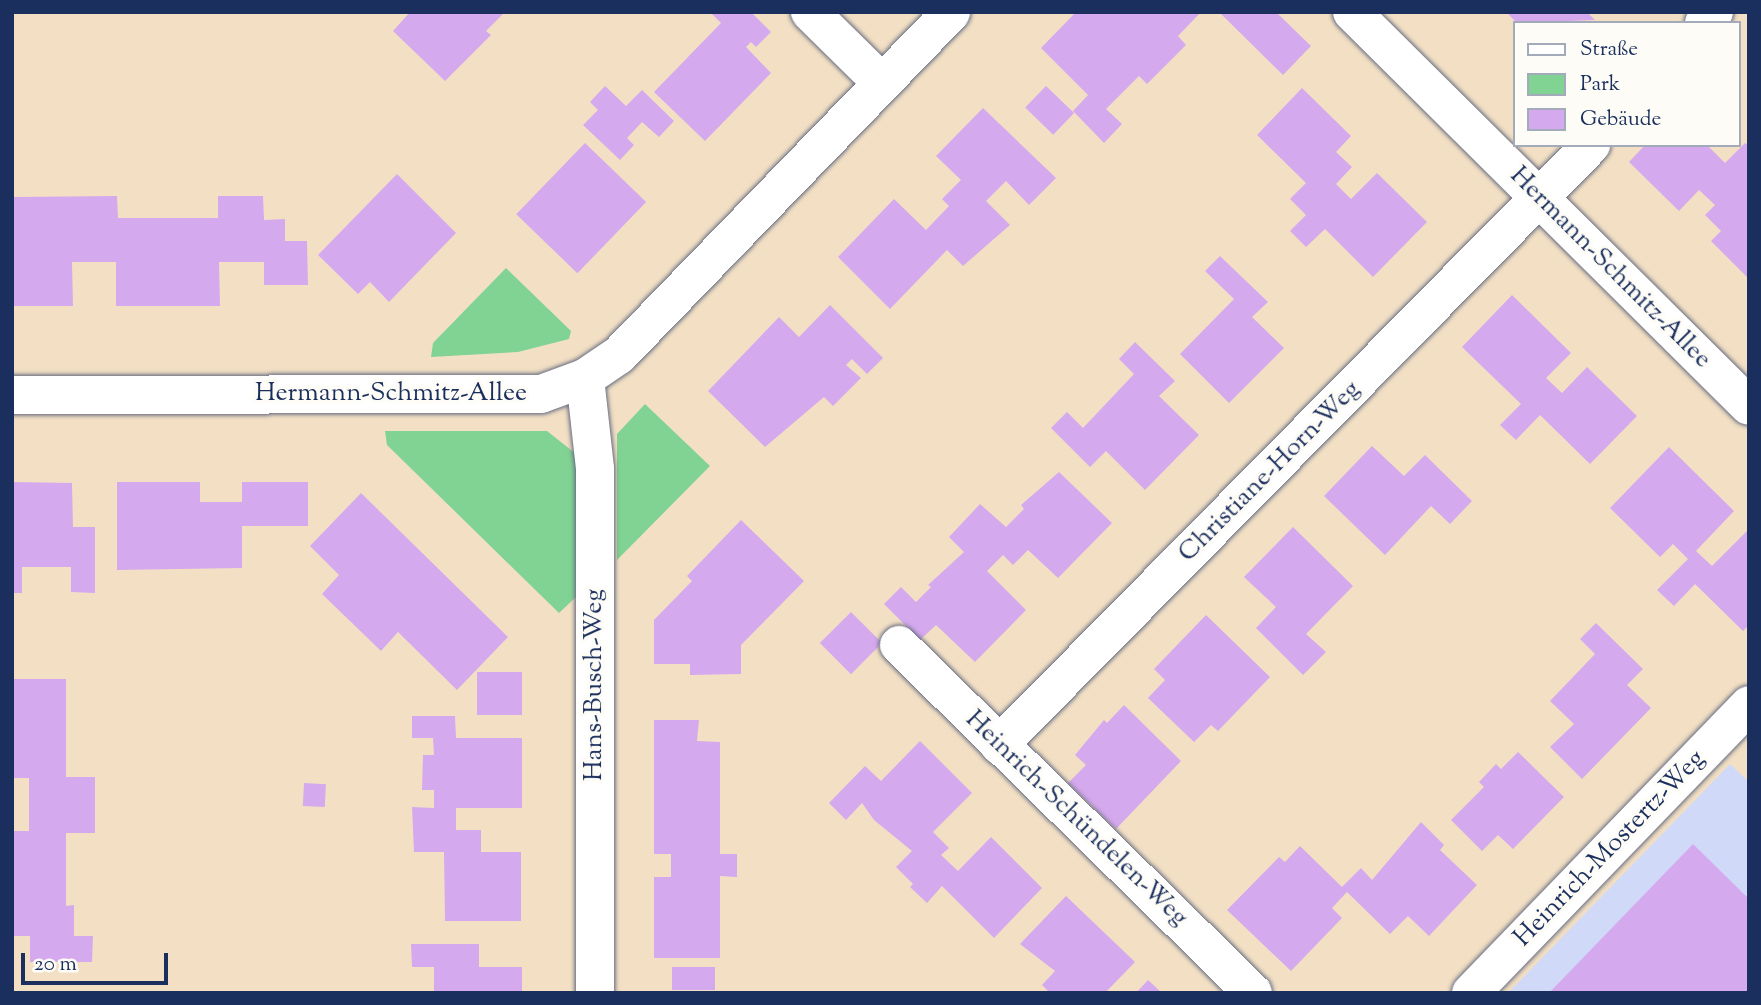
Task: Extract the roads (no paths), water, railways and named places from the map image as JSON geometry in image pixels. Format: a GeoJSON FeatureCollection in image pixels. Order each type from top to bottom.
{"type":"FeatureCollection","features":[{"type":"Feature","properties":{"kind":"street"},"geometry":{"type":"LineString","coordinates":[[810,12],[881,82]]}},
{"type":"Feature","properties":{"kind":"street","name":"Hermann-Schmitz-Allee"},"geometry":{"type":"LineString","coordinates":[[12,394],[541,394],[586,378],[619,355],[951,12]]}},
{"type":"Feature","properties":{"kind":"street","name":"Hermann-Schmitz-Allee"},"geometry":{"type":"LineString","coordinates":[[1352,12],[1749,406]]}},
{"type":"Feature","properties":{"kind":"street","name":"Christiane-Horn-Weg"},"geometry":{"type":"LineString","coordinates":[[999,745],[1541,199],[1589,147]]}},
{"type":"Feature","properties":{"kind":"street","name":"Hans-Busch-Weg"},"geometry":{"type":"LineString","coordinates":[[586,378],[595,469],[595,993]]}},
{"type":"Feature","properties":{"kind":"street","name":"Heinrich-Schündelen-Weg"},"geometry":{"type":"LineString","coordinates":[[898,645],[1253,993]]}},
{"type":"Feature","properties":{"kind":"street","name":"Heinrich-Mostertz-Weg"},"geometry":{"type":"LineString","coordinates":[[1471,993],[1749,705]]}}]}
